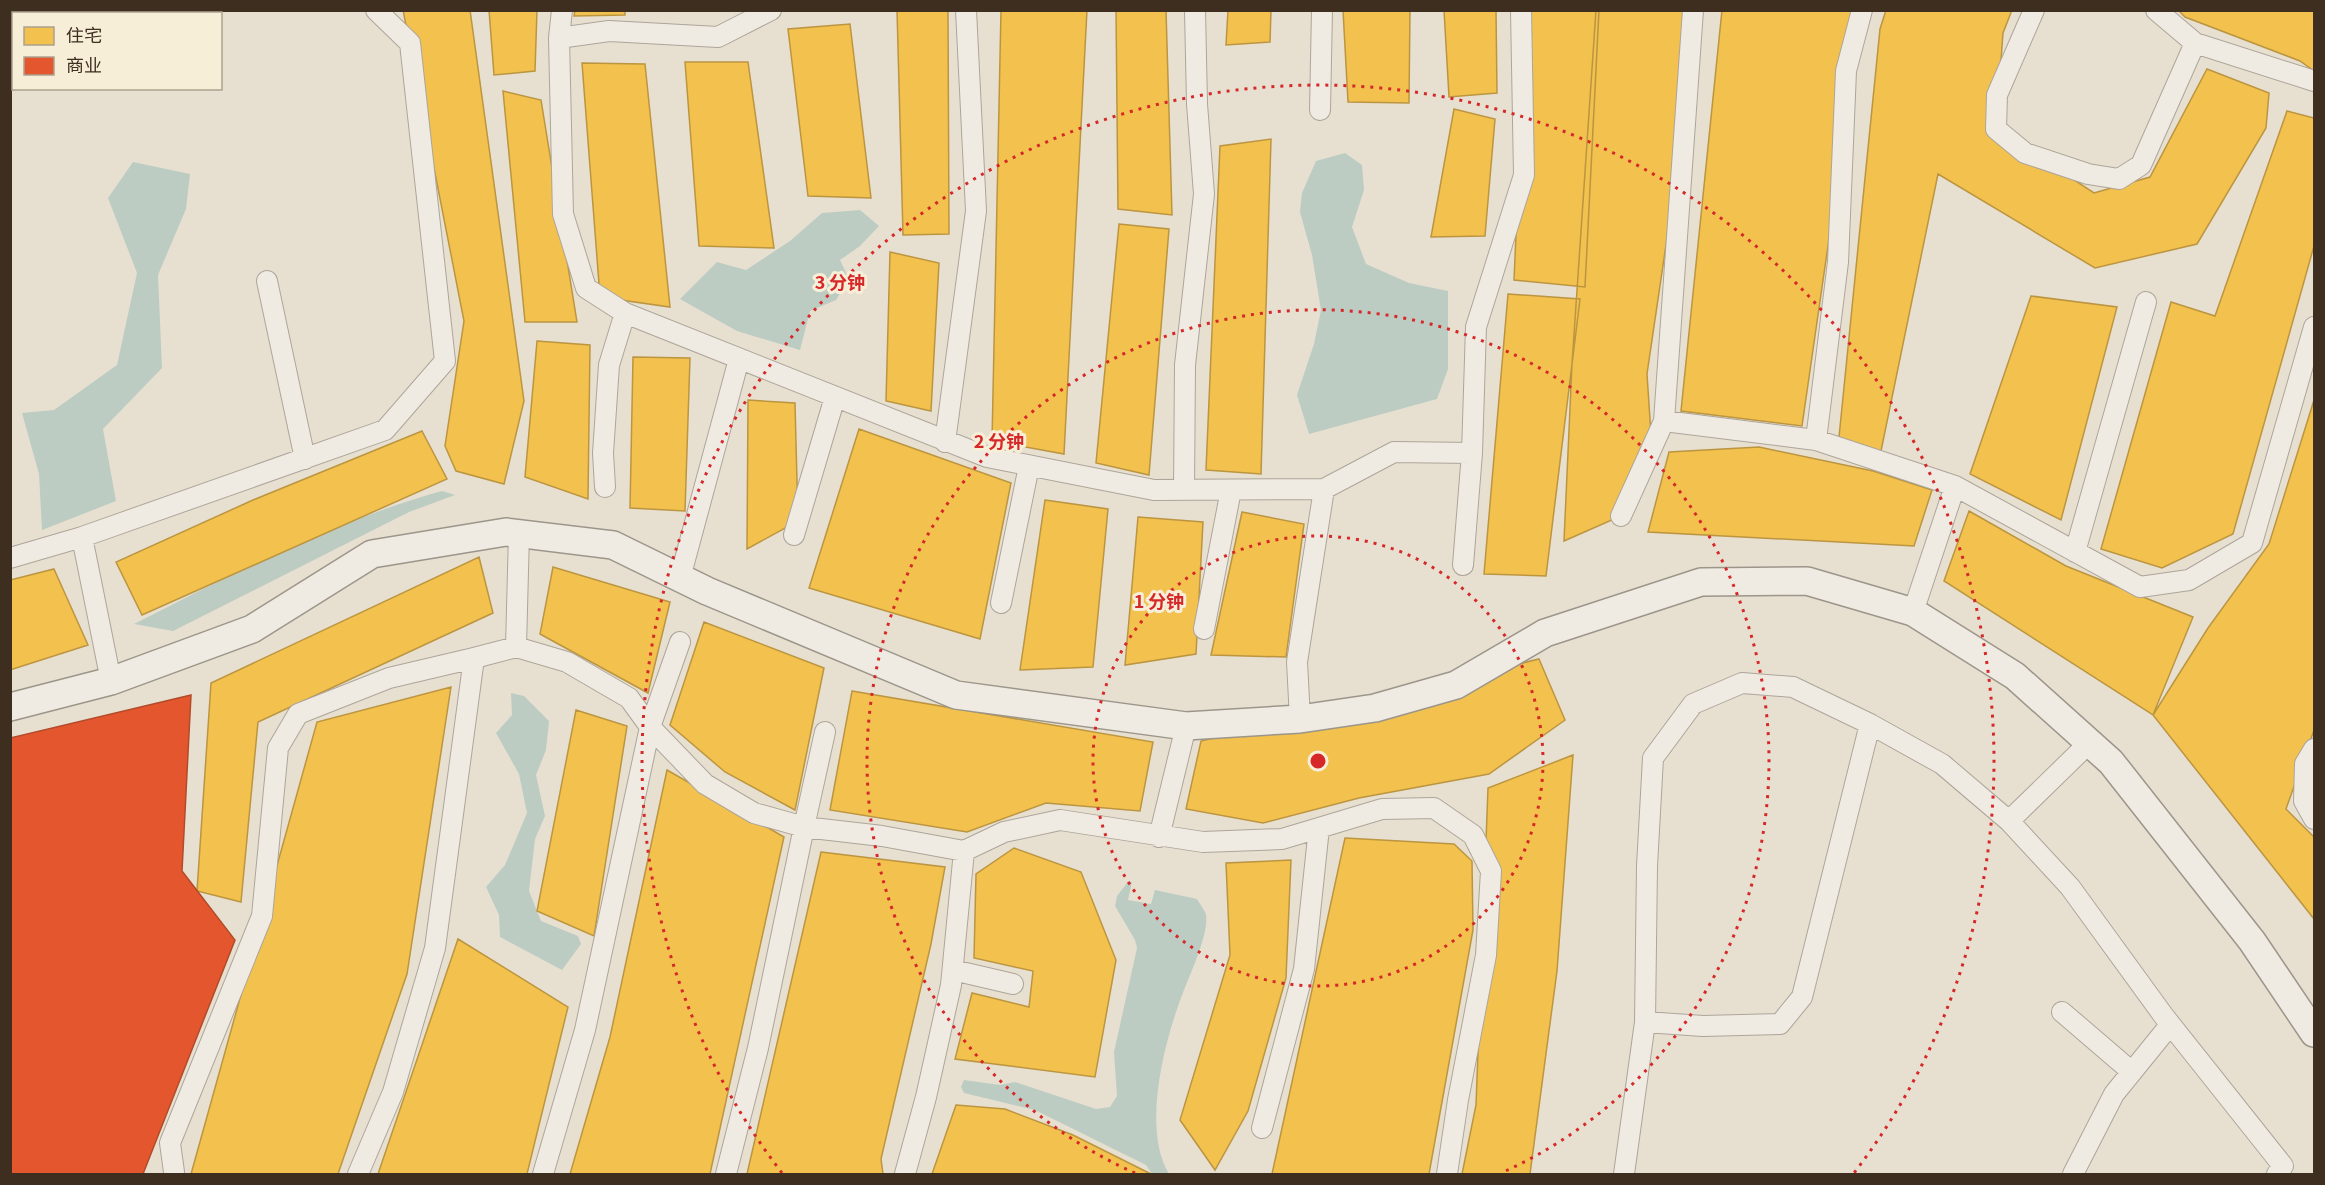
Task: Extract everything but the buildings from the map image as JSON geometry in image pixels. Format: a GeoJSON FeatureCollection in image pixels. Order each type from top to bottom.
{"type":"FeatureCollection","features":[{"type":"Feature","properties":{"kind":"street"},"geometry":{"type":"LineString","coordinates":[[10,558],[82,537],[385,430],[445,361],[410,43],[376,10]]}},
{"type":"Feature","properties":{"kind":"street"},"geometry":{"type":"LineString","coordinates":[[562,10],[559,38],[563,214],[586,288],[625,313],[987,457],[1154,490],[1324,489],[1394,452],[1472,453]]}},
{"type":"Feature","properties":{"kind":"street"},"geometry":{"type":"LineString","coordinates":[[559,38],[609,31],[718,37],[771,10]]}},
{"type":"Feature","properties":{"kind":"street"},"geometry":{"type":"LineString","coordinates":[[945,442],[976,211],[966,10]]}},
{"type":"Feature","properties":{"kind":"street"},"geometry":{"type":"LineString","coordinates":[[1184,490],[1185,365],[1204,194],[1197,104],[1196,10]]}},
{"type":"Feature","properties":{"kind":"street"},"geometry":{"type":"LineString","coordinates":[[1320,110],[1322,10]]}},
{"type":"Feature","properties":{"kind":"street"},"geometry":{"type":"LineString","coordinates":[[1463,565],[1472,453],[1476,327],[1524,175],[1521,10]]}},
{"type":"Feature","properties":{"kind":"street"},"geometry":{"type":"LineString","coordinates":[[1621,516],[1664,421],[1693,10]]}},
{"type":"Feature","properties":{"kind":"street"},"geometry":{"type":"LineString","coordinates":[[1816,440],[1838,262],[1846,71],[1862,10]]}},
{"type":"Feature","properties":{"kind":"street"},"geometry":{"type":"LineString","coordinates":[[2034,10],[1997,95],[1996,129],[2025,153],[2088,174],[2119,179],[2141,165],[2195,43]]}},
{"type":"Feature","properties":{"kind":"street"},"geometry":{"type":"LineString","coordinates":[[2156,10],[2195,43],[2314,81]]}},
{"type":"Feature","properties":{"kind":"street"},"geometry":{"type":"LineString","coordinates":[[267,281],[305,459]]}},
{"type":"Feature","properties":{"kind":"street"},"geometry":{"type":"LineString","coordinates":[[2076,552],[2146,302]]}},
{"type":"Feature","properties":{"kind":"street"},"geometry":{"type":"LineString","coordinates":[[605,488],[603,453],[609,364],[625,313]]}},
{"type":"Feature","properties":{"kind":"street"},"geometry":{"type":"LineString","coordinates":[[1664,421],[1816,440],[1955,486],[2140,587],[2189,580],[2252,543],[2314,327]]}},
{"type":"Feature","properties":{"kind":"street"},"geometry":{"type":"LineString","coordinates":[[680,578],[739,359]]}},
{"type":"Feature","properties":{"kind":"street"},"geometry":{"type":"LineString","coordinates":[[794,534],[835,397]]}},
{"type":"Feature","properties":{"kind":"street"},"geometry":{"type":"LineString","coordinates":[[1001,603],[1029,466]]}},
{"type":"Feature","properties":{"kind":"street"},"geometry":{"type":"LineString","coordinates":[[1913,612],[1955,486]]}},
{"type":"Feature","properties":{"kind":"street"},"geometry":{"type":"LineString","coordinates":[[1300,719],[1297,662],[1324,489]]}},
{"type":"Feature","properties":{"kind":"street"},"geometry":{"type":"LineString","coordinates":[[1204,629],[1231,490]]}},
{"type":"Feature","properties":{"kind":"street"},"geometry":{"type":"LineString","coordinates":[[10,707],[111,681],[252,630],[372,554],[506,531],[613,545],[680,578],[956,695],[1186,726],[1300,719],[1375,708],[1456,685],[1545,633],[1701,582],[1807,581],[1913,612],[2015,676],[2111,762],[2252,941],[2314,1033]]}},
{"type":"Feature","properties":{"kind":"street"},"geometry":{"type":"LineString","coordinates":[[516,647],[519,533]]}},
{"type":"Feature","properties":{"kind":"street"},"geometry":{"type":"LineString","coordinates":[[82,537],[111,681]]}},
{"type":"Feature","properties":{"kind":"street"},"geometry":{"type":"LineString","coordinates":[[543,1174],[585,1030],[650,728],[680,642]]}},
{"type":"Feature","properties":{"kind":"street"},"geometry":{"type":"LineString","coordinates":[[174,1172],[170,1143],[262,916],[278,748],[298,714],[389,678],[516,647],[567,662],[629,698],[650,728],[705,784],[754,813],[804,827],[882,836],[964,851],[1004,832],[1060,820],[1203,843],[1282,839],[1382,809],[1434,808],[1473,835],[1491,871],[1486,956],[1458,1100],[1447,1174]]}},
{"type":"Feature","properties":{"kind":"street"},"geometry":{"type":"LineString","coordinates":[[358,1174],[393,1092],[435,948],[474,658]]}},
{"type":"Feature","properties":{"kind":"street"},"geometry":{"type":"LineString","coordinates":[[1624,1174],[1645,1022],[1647,866],[1653,758],[1693,704],[1742,683],[1793,687],[1870,724],[1942,764],[2009,821],[2070,887],[2170,1025],[2285,1172]]}},
{"type":"Feature","properties":{"kind":"street"},"geometry":{"type":"LineString","coordinates":[[1645,1022],[1703,1026],[1780,1024],[1802,997],[1870,724]]}},
{"type":"Feature","properties":{"kind":"street"},"geometry":{"type":"LineString","coordinates":[[1159,837],[1186,726]]}},
{"type":"Feature","properties":{"kind":"street"},"geometry":{"type":"LineString","coordinates":[[726,1174],[758,1048],[825,732]]}},
{"type":"Feature","properties":{"kind":"street"},"geometry":{"type":"LineString","coordinates":[[2009,821],[2089,743]]}},
{"type":"Feature","properties":{"kind":"street"},"geometry":{"type":"LineString","coordinates":[[2314,749],[2305,764],[2304,801],[2314,819]]}},
{"type":"Feature","properties":{"kind":"street"},"geometry":{"type":"LineString","coordinates":[[1262,1128],[1304,969],[1319,828]]}},
{"type":"Feature","properties":{"kind":"street"},"geometry":{"type":"LineString","coordinates":[[905,1174],[926,1097],[953,970],[964,851]]}},
{"type":"Feature","properties":{"kind":"street"},"geometry":{"type":"LineString","coordinates":[[953,970],[1013,984]]}},
{"type":"Feature","properties":{"kind":"street"},"geometry":{"type":"LineString","coordinates":[[2062,1012],[2132,1072]]}},
{"type":"Feature","properties":{"kind":"street"},"geometry":{"type":"LineString","coordinates":[[2073,1174],[2114,1094],[2170,1025]]}},
{"type":"Feature","properties":{"kind":"shaded area"},"geometry":{"type":"Polygon","coordinates":[[[1345,153],[1362,165],[1364,190],[1352,227],[1366,264],[1409,283],[1448,291],[1448,369],[1437,399],[1309,434],[1297,395],[1314,344],[1321,310],[1312,255],[1300,212],[1302,193],[1316,161],[1345,153]]]}},
{"type":"Feature","properties":{"kind":"shaded area"},"geometry":{"type":"Polygon","coordinates":[[[133,162],[190,174],[186,209],[158,275],[162,368],[103,429],[116,501],[42,530],[39,474],[22,413],[54,410],[117,365],[137,273],[108,198],[133,162]]]}},
{"type":"Feature","properties":{"kind":"shaded area"},"geometry":{"type":"Polygon","coordinates":[[[860,210],[879,226],[860,246],[840,260],[849,279],[836,300],[810,311],[800,350],[737,331],[680,299],[717,262],[746,270],[790,241],[822,213],[860,210]]]}},
{"type":"Feature","properties":{"kind":"shaded area"},"geometry":{"type":"Polygon","coordinates":[[[442,491],[455,495],[409,512],[173,631],[134,624],[246,568],[323,533],[362,517],[442,491]]]}},
{"type":"Feature","properties":{"kind":"shaded area"},"geometry":{"type":"Polygon","coordinates":[[[511,693],[524,696],[549,721],[546,750],[536,775],[545,816],[535,839],[529,891],[541,921],[578,936],[581,944],[562,970],[500,937],[499,915],[486,887],[505,865],[527,813],[519,774],[496,733],[512,715],[511,693]]]}},
{"type":"Feature","properties":{"kind":"shaded area"},"geometry":{"type":"Polygon","coordinates":[[[1132,882],[1128,900],[1151,904],[1155,890],[1197,899],[1206,915],[1205,932],[1177,1010],[1159,1083],[1156,1108],[1157,1133],[1161,1155],[1169,1174],[1152,1174],[1146,1165],[1035,1110],[964,1093],[961,1087],[964,1080],[1000,1085],[1015,1082],[1096,1109],[1110,1107],[1117,1096],[1114,1052],[1137,948],[1135,940],[1115,906],[1117,896],[1127,883],[1132,882]]]}}]}
